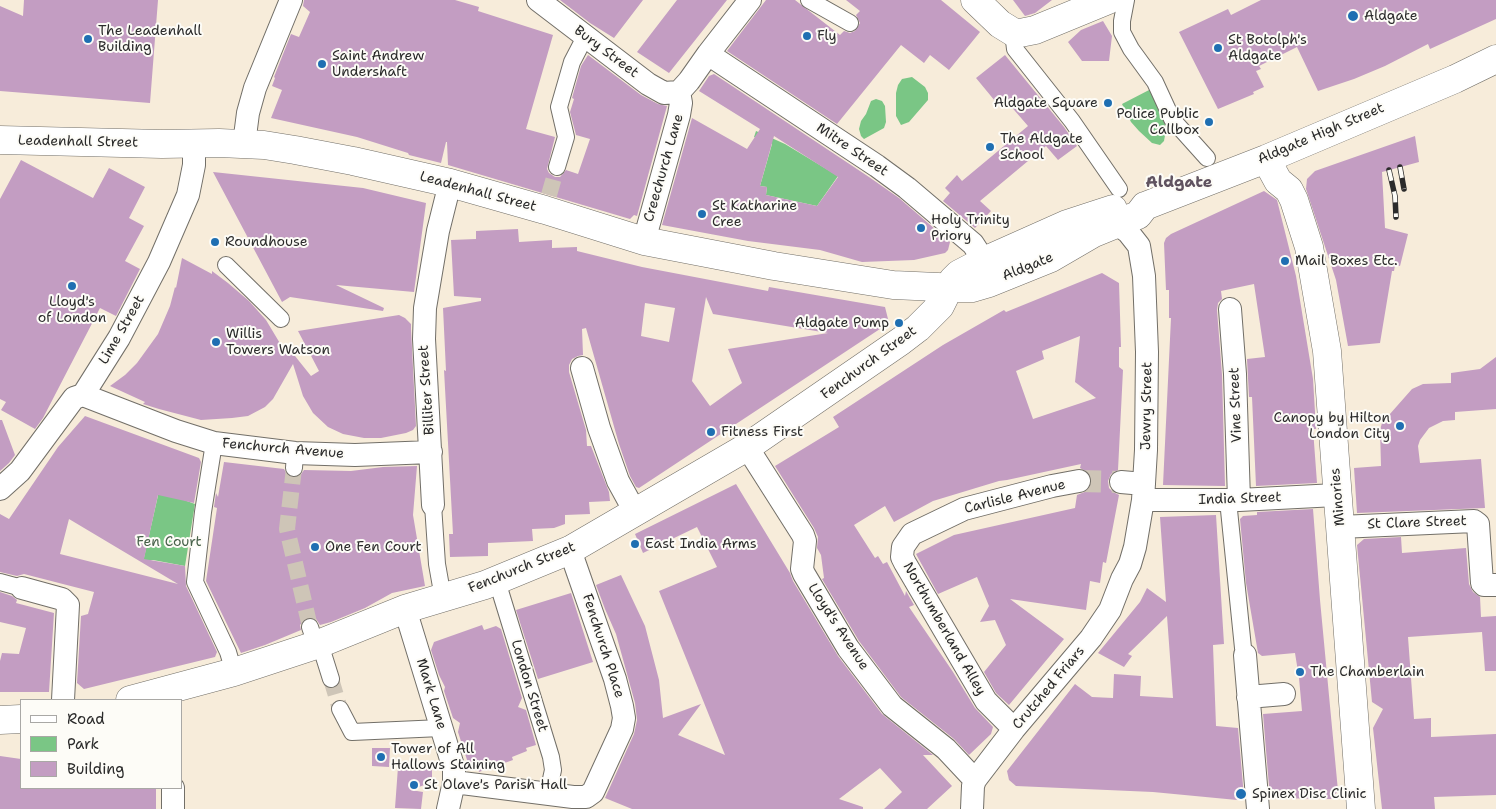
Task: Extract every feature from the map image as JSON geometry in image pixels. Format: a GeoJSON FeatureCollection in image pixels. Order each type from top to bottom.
{"type":"FeatureCollection","features":[{"type":"Feature","properties":{"kind":"street"},"geometry":{"type":"LineString","coordinates":[[244,144],[248,113],[255,88],[291,0]]}},
{"type":"Feature","properties":{"kind":"street","name":"Bury Street"},"geometry":{"type":"LineString","coordinates":[[538,0],[648,84],[664,93],[678,92]]}},
{"type":"Feature","properties":{"kind":"street"},"geometry":{"type":"LineString","coordinates":[[678,92],[689,81],[750,0]]}},
{"type":"Feature","properties":{"kind":"street"},"geometry":{"type":"LineString","coordinates":[[809,0],[850,22]]}},
{"type":"Feature","properties":{"kind":"street"},"geometry":{"type":"LineString","coordinates":[[974,0],[1000,24],[1013,32],[1028,33],[1108,0]]}},
{"type":"Feature","properties":{"kind":"street"},"geometry":{"type":"LineString","coordinates":[[1126,0],[1122,32],[1131,49],[1155,82],[1172,119],[1207,158]]}},
{"type":"Feature","properties":{"kind":"street"},"geometry":{"type":"LineString","coordinates":[[1013,32],[1015,49],[1072,121],[1119,189]]}},
{"type":"Feature","properties":{"kind":"street"},"geometry":{"type":"LineString","coordinates":[[556,167],[566,137],[558,107],[572,62],[585,37]]}},
{"type":"Feature","properties":{"kind":"street","name":"Mitre Street"},"geometry":{"type":"LineString","coordinates":[[708,54],[907,188],[973,244],[984,261]]}},
{"type":"Feature","properties":{"kind":"street","name":"Aldgate High Street"},"geometry":{"type":"LineString","coordinates":[[1145,206],[1275,155],[1455,79],[1496,59]]}},
{"type":"Feature","properties":{"kind":"street","name":"Creechurch Lane"},"geometry":{"type":"LineString","coordinates":[[644,240],[679,115],[681,102],[678,92]]}},
{"type":"Feature","properties":{"kind":"street","name":"Leadenhall Street"},"geometry":{"type":"LineString","coordinates":[[0,140],[244,144],[295,150],[547,202],[644,240],[774,266],[893,285],[950,287]]}},
{"type":"Feature","properties":{"kind":"street","name":"Lime Street"},"geometry":{"type":"LineString","coordinates":[[0,489],[20,471],[74,398],[83,396],[119,338],[159,262],[188,195],[194,164],[194,143]]}},
{"type":"Feature","properties":{"kind":"street","name":"Minories"},"geometry":{"type":"LineString","coordinates":[[1275,155],[1278,181],[1289,190],[1309,247],[1322,322],[1330,388],[1336,495],[1340,527],[1360,809]]}},
{"type":"Feature","properties":{"kind":"street","name":"Billiter Street"},"geometry":{"type":"LineString","coordinates":[[443,598],[437,564],[424,339],[425,308],[438,231],[450,183]]}},
{"type":"Feature","properties":{"kind":"street","name":"Aldgate"},"geometry":{"type":"LineString","coordinates":[[925,321],[940,306],[953,280],[959,274],[1067,224],[1134,202],[1145,206],[1138,215],[1094,233],[1051,258],[972,288],[950,287]]}},
{"type":"Feature","properties":{"kind":"street","name":"Jewry Street"},"geometry":{"type":"LineString","coordinates":[[1117,224],[1128,232],[1139,246],[1144,276],[1147,352],[1146,450],[1143,492],[1133,556],[1118,593]]}},
{"type":"Feature","properties":{"kind":"street"},"geometry":{"type":"LineString","coordinates":[[226,264],[281,319]]}},
{"type":"Feature","properties":{"kind":"street","name":"Vine Street"},"geometry":{"type":"LineString","coordinates":[[1230,309],[1235,374],[1234,505],[1244,651],[1258,809]]}},
{"type":"Feature","properties":{"kind":"street","name":"Fenchurch Street"},"geometry":{"type":"LineString","coordinates":[[138,699],[170,695],[234,672],[315,639],[496,580],[570,550],[747,447],[901,341],[925,321]]}},
{"type":"Feature","properties":{"kind":"street"},"geometry":{"type":"LineString","coordinates":[[582,368],[599,428],[618,481],[635,512]]}},
{"type":"Feature","properties":{"kind":"street","name":"Fenchurch Avenue"},"geometry":{"type":"LineString","coordinates":[[83,396],[176,431],[214,443],[294,461],[355,455],[431,452]]}},
{"type":"Feature","properties":{"kind":"street"},"geometry":{"type":"LineString","coordinates":[[214,443],[203,512],[195,582],[228,652],[234,672]]}},
{"type":"Feature","properties":{"kind":"street","name":"Lloyd's Avenue"},"geometry":{"type":"LineString","coordinates":[[747,447],[803,535],[805,541],[802,568],[804,574],[848,648],[892,706],[946,749],[975,780]]}},
{"type":"Feature","properties":{"kind":"street","name":"Carlisle Avenue"},"geometry":{"type":"LineString","coordinates":[[903,547],[912,534],[964,509],[1052,486],[1079,481]]}},
{"type":"Feature","properties":{"kind":"street"},"geometry":{"type":"LineString","coordinates":[[1121,482],[1143,492]]}},
{"type":"Feature","properties":{"kind":"street","name":"India Street"},"geometry":{"type":"LineString","coordinates":[[1143,492],[1234,505],[1336,495]]}},
{"type":"Feature","properties":{"kind":"street","name":"St Clare Street"},"geometry":{"type":"LineString","coordinates":[[1340,527],[1474,521],[1478,524],[1482,583],[1484,585],[1496,585]]}},
{"type":"Feature","properties":{"kind":"street","name":"Northumberland Alley"},"geometry":{"type":"LineString","coordinates":[[903,547],[902,557],[905,563],[986,701],[1014,729]]}},
{"type":"Feature","properties":{"kind":"street","name":"Fenchurch Place"},"geometry":{"type":"LineString","coordinates":[[554,794],[586,797],[593,792],[622,729],[624,718],[615,679],[570,550]]}},
{"type":"Feature","properties":{"kind":"street","name":"London Street"},"geometry":{"type":"LineString","coordinates":[[496,580],[551,757],[554,794]]}},
{"type":"Feature","properties":{"kind":"street"},"geometry":{"type":"LineString","coordinates":[[0,582],[62,599],[68,605],[63,699]]}},
{"type":"Feature","properties":{"kind":"street","name":"Crutched Friars"},"geometry":{"type":"LineString","coordinates":[[975,780],[1014,729],[1091,638],[1110,610],[1118,593]]}},
{"type":"Feature","properties":{"kind":"street","name":"Mark Lane"},"geometry":{"type":"LineString","coordinates":[[405,609],[454,769],[454,782],[448,809]]}},
{"type":"Feature","properties":{"kind":"street"},"geometry":{"type":"LineString","coordinates":[[315,639],[331,679]]}},
{"type":"Feature","properties":{"kind":"street"},"geometry":{"type":"LineString","coordinates":[[1248,697],[1284,694]]}},
{"type":"Feature","properties":{"kind":"street"},"geometry":{"type":"LineString","coordinates":[[340,709],[352,732],[441,728]]}},
{"type":"Feature","properties":{"kind":"street"},"geometry":{"type":"LineString","coordinates":[[0,720],[20,719]]}},
{"type":"Feature","properties":{"kind":"street"},"geometry":{"type":"LineString","coordinates":[[972,809],[975,780]]}},
{"type":"Feature","properties":{"kind":"street"},"geometry":{"type":"LineString","coordinates":[[454,782],[554,794]]}},
{"type":"Feature","properties":{"kind":"street"},"geometry":{"type":"LineString","coordinates":[[173,789],[173,809]]}},
{"type":"Feature","properties":{"kind":"green space"},"geometry":{"type":"Polygon","coordinates":[[[912,77],[925,87],[928,93],[928,100],[909,122],[901,125],[896,116],[896,93],[902,79],[912,77]]]}},
{"type":"Feature","properties":{"kind":"green space"},"geometry":{"type":"Polygon","coordinates":[[[1151,89],[1164,119],[1166,130],[1164,141],[1160,145],[1152,143],[1139,131],[1131,122],[1122,104],[1151,89]]]}},
{"type":"Feature","properties":{"kind":"green space"},"geometry":{"type":"Polygon","coordinates":[[[876,99],[882,101],[885,106],[886,122],[884,128],[864,139],[859,129],[861,121],[871,101],[876,99]]]}},
{"type":"Feature","properties":{"kind":"green space"},"geometry":{"type":"Polygon","coordinates":[[[756,131],[785,144],[838,176],[817,206],[766,195],[767,187],[760,186],[772,144],[754,137],[756,131]]]}},
{"type":"Feature","properties":{"kind":"green space","name":"Fen Court"},"geometry":{"type":"Polygon","coordinates":[[[159,491],[195,504],[185,566],[153,560],[143,562],[159,491]]]}},
{"type":"Feature","properties":{"kind":"building","name":"The Leadenhall Building"},"geometry":{"type":"Polygon","coordinates":[[[24,0],[158,0],[150,103],[0,91],[0,6],[23,16],[24,0]]]}},
{"type":"Feature","properties":{"kind":"building"},"geometry":{"type":"Polygon","coordinates":[[[304,0],[455,0],[479,7],[478,11],[553,35],[526,129],[555,137],[547,169],[555,177],[560,177],[566,170],[578,174],[590,139],[576,135],[570,112],[581,66],[588,55],[641,95],[658,104],[667,106],[637,216],[634,215],[630,219],[448,165],[447,142],[441,163],[409,155],[408,153],[357,137],[271,118],[282,90],[272,86],[274,77],[291,34],[299,37],[310,12],[303,6],[304,0]]]}},
{"type":"Feature","properties":{"kind":"building"},"geometry":{"type":"Polygon","coordinates":[[[560,0],[643,0],[614,38],[590,23],[560,0]]]}},
{"type":"Feature","properties":{"kind":"building"},"geometry":{"type":"Polygon","coordinates":[[[677,0],[727,0],[669,73],[637,52],[677,0]]]}},
{"type":"Feature","properties":{"kind":"building"},"geometry":{"type":"Polygon","coordinates":[[[766,0],[795,0],[840,35],[844,31],[850,33],[855,31],[860,23],[856,15],[860,11],[846,0],[941,0],[980,32],[949,70],[930,55],[924,63],[901,45],[837,124],[727,51],[766,0]]]}},
{"type":"Feature","properties":{"kind":"building"},"geometry":{"type":"Polygon","coordinates":[[[1013,0],[1052,0],[1035,13],[1025,16],[1013,0]]]}},
{"type":"Feature","properties":{"kind":"building"},"geometry":{"type":"Polygon","coordinates":[[[1261,0],[1496,0],[1496,19],[1430,49],[1428,44],[1385,66],[1318,91],[1297,47],[1259,66],[1261,69],[1256,71],[1264,87],[1253,92],[1254,94],[1218,109],[1179,32],[1228,9],[1231,15],[1261,0]]]}},
{"type":"Feature","properties":{"kind":"building"},"geometry":{"type":"Polygon","coordinates":[[[1103,21],[1112,36],[1109,61],[1082,61],[1068,42],[1081,30],[1103,21]]]}},
{"type":"Feature","properties":{"kind":"building"},"geometry":{"type":"Polygon","coordinates":[[[1005,55],[1064,127],[1077,146],[1058,160],[1046,146],[980,201],[991,211],[975,228],[943,201],[950,193],[945,188],[957,175],[962,181],[1028,126],[1002,96],[995,101],[976,78],[1005,55]]]}},
{"type":"Feature","properties":{"kind":"building"},"geometry":{"type":"Polygon","coordinates":[[[714,74],[899,198],[950,242],[948,250],[945,253],[914,260],[862,262],[820,250],[748,241],[662,225],[692,118],[747,149],[760,129],[699,91],[709,76],[714,74]],[[774,136],[760,186],[767,187],[766,195],[817,206],[838,177],[774,136]]]}},
{"type":"Feature","properties":{"kind":"building"},"geometry":{"type":"Polygon","coordinates":[[[1415,136],[1419,162],[1382,172],[1385,228],[1408,234],[1400,266],[1395,265],[1394,271],[1392,271],[1380,343],[1348,346],[1336,280],[1306,189],[1307,179],[1315,171],[1415,136]]]}},
{"type":"Feature","properties":{"kind":"building","name":"Lloyd's of London"},"geometry":{"type":"Polygon","coordinates":[[[21,160],[93,198],[109,168],[145,187],[129,218],[144,226],[125,261],[140,269],[116,316],[100,308],[43,418],[35,429],[1,410],[6,402],[0,399],[0,199],[21,160]]]}},
{"type":"Feature","properties":{"kind":"building"},"geometry":{"type":"Polygon","coordinates":[[[213,172],[363,188],[426,203],[414,292],[336,285],[384,308],[383,311],[290,297],[282,302],[213,172]]]}},
{"type":"Feature","properties":{"kind":"building"},"geometry":{"type":"Polygon","coordinates":[[[1264,191],[1277,200],[1296,276],[1313,379],[1316,429],[1313,429],[1317,483],[1256,486],[1252,397],[1249,397],[1247,359],[1265,357],[1254,284],[1221,291],[1222,299],[1218,303],[1225,486],[1163,485],[1171,318],[1169,318],[1169,290],[1166,290],[1164,243],[1171,234],[1264,191]]]}},
{"type":"Feature","properties":{"kind":"building"},"geometry":{"type":"Polygon","coordinates":[[[518,229],[519,242],[552,240],[552,248],[577,247],[577,251],[642,267],[768,291],[769,287],[885,307],[889,323],[639,488],[636,487],[630,476],[586,328],[582,329],[583,355],[572,359],[569,365],[569,372],[586,430],[587,446],[591,446],[609,492],[610,501],[589,502],[590,514],[565,515],[565,524],[554,528],[532,529],[533,541],[488,543],[488,556],[450,557],[449,534],[453,534],[444,370],[446,371],[443,308],[481,301],[481,298],[454,296],[451,240],[476,239],[476,231],[518,229]],[[706,297],[692,381],[710,406],[742,383],[728,349],[828,333],[713,314],[706,297]],[[645,303],[641,336],[669,342],[675,308],[645,303]]]}},
{"type":"Feature","properties":{"kind":"building"},"geometry":{"type":"Polygon","coordinates":[[[182,258],[212,274],[212,271],[249,301],[266,320],[284,350],[287,346],[311,376],[319,371],[298,331],[399,315],[405,318],[411,324],[416,426],[413,430],[406,433],[381,438],[364,438],[343,434],[328,427],[313,413],[303,396],[293,364],[273,399],[265,407],[248,416],[232,418],[201,420],[159,409],[143,404],[145,402],[110,386],[137,363],[158,334],[176,288],[182,258]]]}},
{"type":"Feature","properties":{"kind":"building"},"geometry":{"type":"Polygon","coordinates":[[[1102,273],[1119,283],[1121,347],[1119,347],[1119,367],[1123,370],[1118,470],[1111,474],[1108,481],[1109,488],[1119,495],[1106,563],[1103,562],[1100,583],[1090,581],[1086,610],[1010,599],[1064,639],[1009,705],[996,693],[984,672],[1006,645],[995,620],[980,622],[989,606],[977,577],[938,594],[916,554],[954,535],[1075,508],[1077,495],[1087,491],[1091,486],[1092,479],[1089,473],[1080,468],[1081,464],[999,481],[933,501],[894,522],[885,506],[854,525],[875,558],[878,556],[883,564],[887,562],[905,596],[906,591],[914,605],[909,607],[975,708],[993,727],[991,734],[969,755],[954,739],[901,697],[859,641],[822,579],[824,578],[821,555],[817,548],[818,537],[814,528],[775,466],[839,427],[833,417],[943,345],[1004,310],[1006,312],[1102,273]],[[1080,336],[1042,351],[1044,359],[1016,371],[1033,419],[1096,398],[1075,382],[1080,336]]]}},
{"type":"Feature","properties":{"kind":"building"},"geometry":{"type":"Polygon","coordinates":[[[1496,357],[1496,409],[1455,412],[1455,420],[1443,421],[1429,428],[1418,446],[1420,463],[1481,459],[1485,508],[1357,513],[1354,468],[1381,466],[1380,430],[1382,423],[1412,389],[1423,384],[1451,383],[1451,373],[1480,369],[1496,357]]]}},
{"type":"Feature","properties":{"kind":"building"},"geometry":{"type":"Polygon","coordinates":[[[85,416],[199,458],[201,462],[194,503],[158,495],[144,559],[185,566],[186,586],[217,652],[215,657],[84,689],[77,683],[81,616],[88,614],[94,592],[24,574],[17,576],[0,572],[0,514],[9,519],[58,447],[85,416]],[[69,519],[60,554],[178,584],[69,519]]]}},
{"type":"Feature","properties":{"kind":"building"},"geometry":{"type":"Polygon","coordinates":[[[0,420],[2,420],[15,455],[0,471],[0,420]]]}},
{"type":"Feature","properties":{"kind":"building","name":"One Fen Court"},"geometry":{"type":"Polygon","coordinates":[[[224,462],[284,469],[288,476],[294,478],[299,477],[304,470],[351,471],[383,467],[417,466],[413,515],[425,586],[392,593],[365,608],[320,625],[312,617],[306,618],[300,625],[301,630],[241,653],[206,581],[217,508],[214,507],[216,493],[218,497],[224,462]]]}},
{"type":"Feature","properties":{"kind":"building"},"geometry":{"type":"Polygon","coordinates":[[[736,484],[838,656],[882,714],[933,755],[923,755],[952,786],[927,809],[884,809],[902,792],[880,768],[839,799],[863,807],[863,809],[632,809],[605,798],[634,734],[637,720],[635,703],[616,634],[596,585],[621,575],[645,626],[659,680],[663,718],[701,704],[678,735],[725,755],[659,591],[717,567],[697,527],[643,553],[635,534],[736,484]]]}},
{"type":"Feature","properties":{"kind":"building"},"geometry":{"type":"Polygon","coordinates":[[[1313,509],[1338,791],[1331,799],[1270,798],[1263,714],[1302,711],[1299,678],[1295,653],[1262,656],[1258,653],[1246,583],[1240,519],[1243,516],[1257,515],[1257,512],[1313,509]]]}},
{"type":"Feature","properties":{"kind":"building"},"geometry":{"type":"Polygon","coordinates":[[[1216,515],[1224,644],[1213,645],[1216,726],[1238,728],[1244,797],[1237,800],[1153,792],[1016,786],[1009,780],[1007,771],[1075,684],[1092,697],[1113,698],[1114,674],[1141,676],[1140,696],[1173,698],[1167,616],[1128,654],[1132,656],[1124,667],[1098,653],[1140,602],[1147,588],[1166,602],[1160,517],[1216,515]]]}},
{"type":"Feature","properties":{"kind":"building"},"geometry":{"type":"Polygon","coordinates":[[[1401,537],[1402,553],[1466,548],[1469,584],[1473,592],[1480,597],[1481,617],[1496,616],[1496,671],[1485,671],[1482,632],[1408,637],[1414,719],[1431,718],[1431,737],[1496,734],[1496,795],[1434,797],[1435,809],[1382,809],[1373,728],[1383,709],[1372,702],[1357,545],[1364,539],[1401,537]]]}},
{"type":"Feature","properties":{"kind":"building"},"geometry":{"type":"Polygon","coordinates":[[[0,592],[12,596],[17,600],[16,603],[54,613],[49,692],[0,692],[0,661],[2,653],[19,654],[26,628],[0,622],[0,592]]]}},
{"type":"Feature","properties":{"kind":"building"},"geometry":{"type":"Polygon","coordinates":[[[571,593],[593,662],[538,679],[516,610],[571,593]]]}},
{"type":"Feature","properties":{"kind":"building"},"geometry":{"type":"Polygon","coordinates":[[[482,625],[484,630],[496,626],[501,629],[522,698],[518,707],[526,710],[536,745],[526,748],[527,751],[512,757],[513,760],[479,772],[476,763],[469,766],[458,732],[460,723],[453,718],[444,691],[445,687],[431,650],[434,642],[482,625]]]}},
{"type":"Feature","properties":{"kind":"building","name":"Tower of All Hallows Staining"},"geometry":{"type":"Polygon","coordinates":[[[372,748],[390,748],[389,767],[372,766],[372,748]]]}},
{"type":"Feature","properties":{"kind":"building"},"geometry":{"type":"Polygon","coordinates":[[[0,756],[20,759],[20,789],[156,789],[156,809],[0,809],[0,756]]]}},
{"type":"Feature","properties":{"kind":"building","name":"St Olave's Parish Hall"},"geometry":{"type":"Polygon","coordinates":[[[398,767],[432,769],[432,782],[411,790],[423,792],[421,809],[395,808],[398,767]]]}},
{"type":"Feature","properties":{"kind":"tunnel"},"geometry":{"type":"LineString","coordinates":[[549,195],[557,167]]}},
{"type":"Feature","properties":{"kind":"tunnel"},"geometry":{"type":"LineString","coordinates":[[294,468],[287,529],[310,627]]}},
{"type":"Feature","properties":{"kind":"tunnel"},"geometry":{"type":"LineString","coordinates":[[1079,481],[1121,482]]}},
{"type":"Feature","properties":{"kind":"tunnel"},"geometry":{"type":"LineString","coordinates":[[331,679],[340,709]]}},
{"type":"Feature","properties":{"kind":"railway"},"geometry":{"type":"LineString","coordinates":[[1400,167],[1404,189]]}},
{"type":"Feature","properties":{"kind":"railway"},"geometry":{"type":"LineString","coordinates":[[1389,170],[1395,196],[1396,217]]}},
{"type":"Feature","properties":{"kind":"place","name":"Aldgate"},"geometry":{"type":"Point","coordinates":[1353,16]}},
{"type":"Feature","properties":{"kind":"place","name":"Fly"},"geometry":{"type":"Point","coordinates":[807,36]}},
{"type":"Feature","properties":{"kind":"place","name":"The Leadenhall Building"},"geometry":{"type":"Point","coordinates":[88,39]}},
{"type":"Feature","properties":{"kind":"place","name":"St Botolph's Aldgate"},"geometry":{"type":"Point","coordinates":[1218,48]}},
{"type":"Feature","properties":{"kind":"place","name":"Saint Andrew Undershaft"},"geometry":{"type":"Point","coordinates":[322,64]}},
{"type":"Feature","properties":{"kind":"place","name":"Aldgate Square"},"geometry":{"type":"Point","coordinates":[1108,103]}},
{"type":"Feature","properties":{"kind":"place","name":"Police Public Callbox"},"geometry":{"type":"Point","coordinates":[1209,122]}},
{"type":"Feature","properties":{"kind":"place","name":"The Aldgate School"},"geometry":{"type":"Point","coordinates":[990,147]}},
{"type":"Feature","properties":{"kind":"place","name":"St Katharine Cree"},"geometry":{"type":"Point","coordinates":[702,214]}},
{"type":"Feature","properties":{"kind":"place","name":"Holy Trinity Priory"},"geometry":{"type":"Point","coordinates":[921,228]}},
{"type":"Feature","properties":{"kind":"place","name":"Roundhouse"},"geometry":{"type":"Point","coordinates":[215,242]}},
{"type":"Feature","properties":{"kind":"place","name":"Mail Boxes Etc."},"geometry":{"type":"Point","coordinates":[1285,261]}},
{"type":"Feature","properties":{"kind":"place","name":"Lloyd's of London"},"geometry":{"type":"Point","coordinates":[72,286]}},
{"type":"Feature","properties":{"kind":"place","name":"Aldgate Pump"},"geometry":{"type":"Point","coordinates":[899,323]}},
{"type":"Feature","properties":{"kind":"place","name":"Willis Towers Watson"},"geometry":{"type":"Point","coordinates":[216,342]}},
{"type":"Feature","properties":{"kind":"place","name":"Canopy by Hilton London City"},"geometry":{"type":"Point","coordinates":[1400,426]}},
{"type":"Feature","properties":{"kind":"place","name":"Fitness First"},"geometry":{"type":"Point","coordinates":[711,432]}},
{"type":"Feature","properties":{"kind":"place","name":"East India Arms"},"geometry":{"type":"Point","coordinates":[635,544]}},
{"type":"Feature","properties":{"kind":"place","name":"One Fen Court"},"geometry":{"type":"Point","coordinates":[315,547]}},
{"type":"Feature","properties":{"kind":"place","name":"The Chamberlain"},"geometry":{"type":"Point","coordinates":[1300,672]}},
{"type":"Feature","properties":{"kind":"place","name":"Tower of All Hallows Staining"},"geometry":{"type":"Point","coordinates":[381,757]}},
{"type":"Feature","properties":{"kind":"place","name":"St Olave's Parish Hall"},"geometry":{"type":"Point","coordinates":[414,785]}},
{"type":"Feature","properties":{"kind":"place","name":"Spinex Disc Clinic"},"geometry":{"type":"Point","coordinates":[1241,794]}},
{"type":"Feature","properties":{"kind":"district","name":"Aldgate"},"geometry":{"type":"Point","coordinates":[1179,183]}}]}
